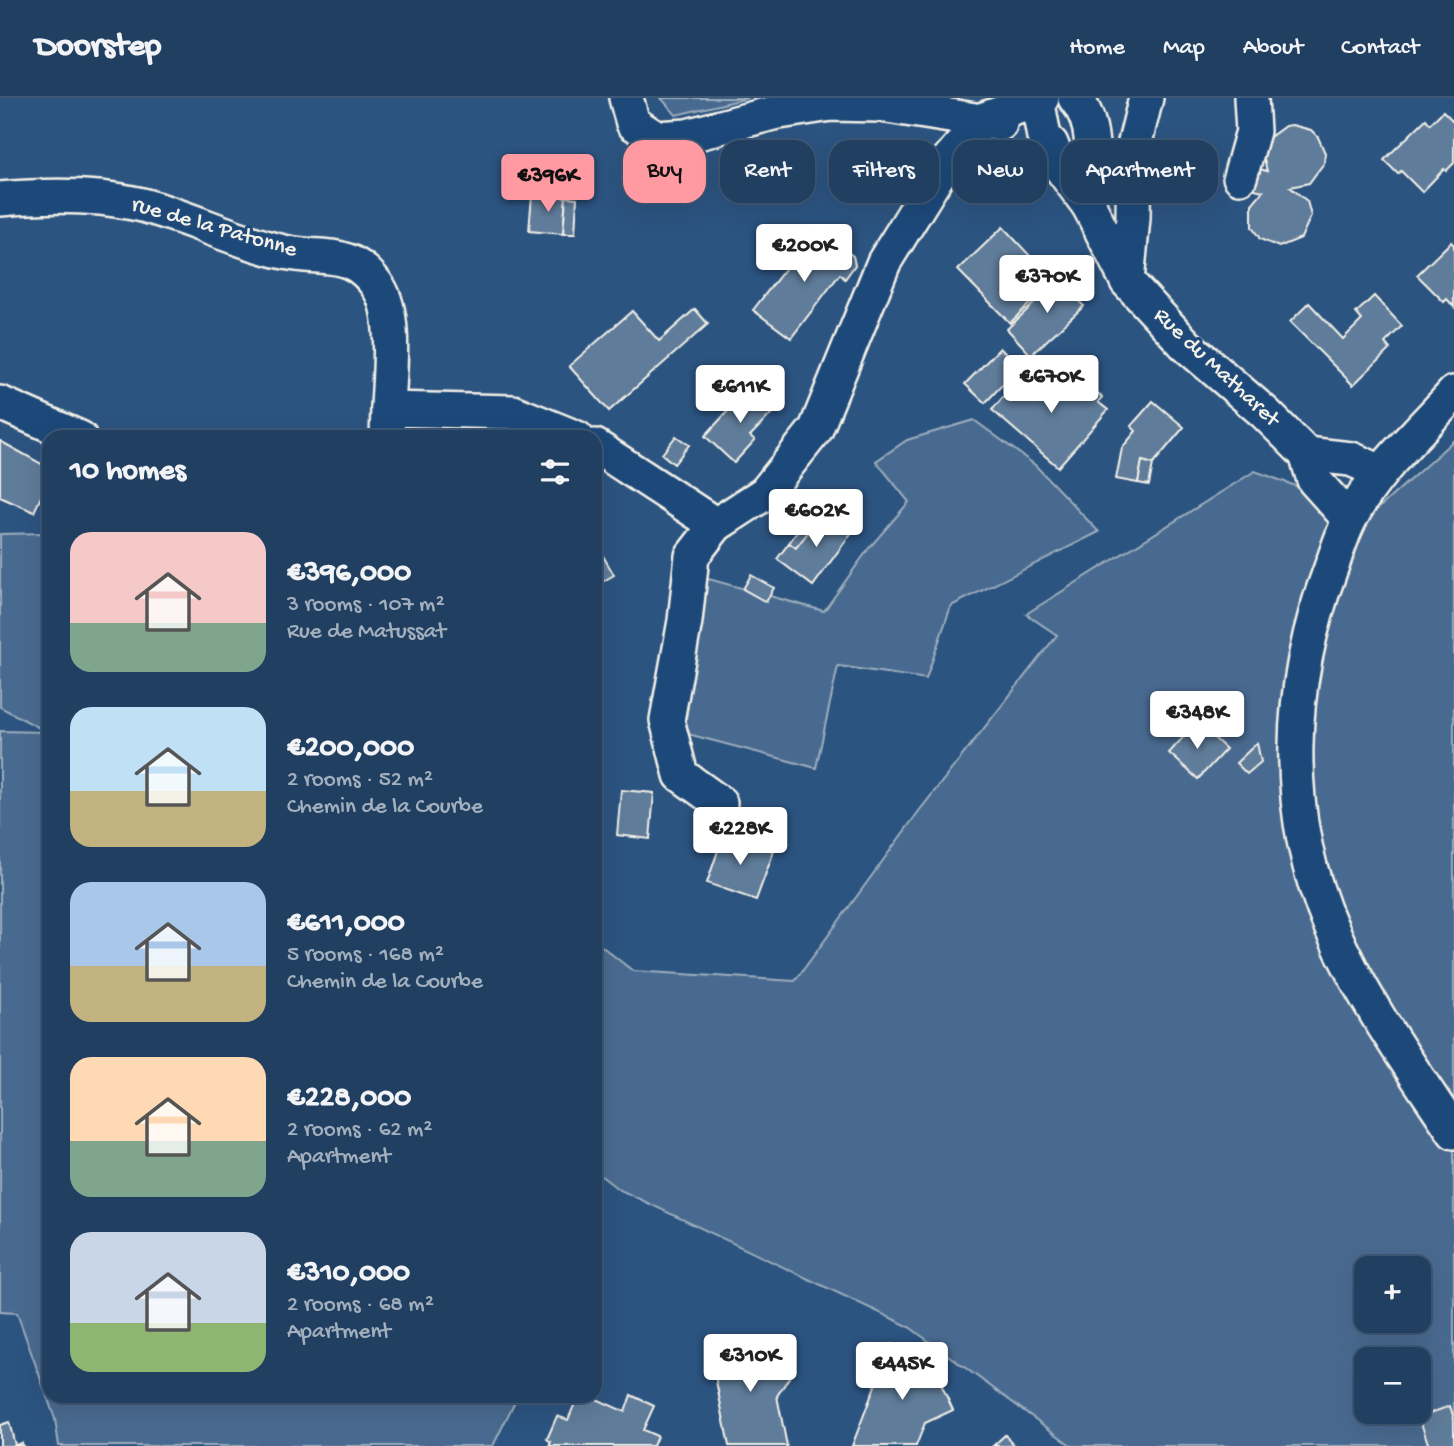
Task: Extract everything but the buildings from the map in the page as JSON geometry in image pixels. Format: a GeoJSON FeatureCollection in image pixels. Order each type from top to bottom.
{"type":"FeatureCollection","features":[{"type":"Feature","properties":{"kind":"street"},"geometry":{"type":"LineString","coordinates":[[1127,281],[1133,218],[1134,146],[1146,98]]}},
{"type":"Feature","properties":{"kind":"street"},"geometry":{"type":"LineString","coordinates":[[1240,177],[1253,131],[1251,98]]}},
{"type":"Feature","properties":{"kind":"street"},"geometry":{"type":"LineString","coordinates":[[720,803],[681,775],[667,720],[685,621],[692,556],[716,525],[765,493],[816,429],[884,262],[944,166],[984,119],[1040,101]]}},
{"type":"Feature","properties":{"kind":"street","name":"Rue du Matharet"},"geometry":{"type":"LineString","coordinates":[[1040,101],[1047,140]]}},
{"type":"Feature","properties":{"kind":"street"},"geometry":{"type":"LineString","coordinates":[[629,111],[656,138],[687,136],[773,113],[831,104],[881,105],[984,119],[1044,140]]}},
{"type":"Feature","properties":{"kind":"street"},"geometry":{"type":"LineString","coordinates":[[1047,141],[1072,137],[1086,105]]}},
{"type":"Feature","properties":{"kind":"street"},"geometry":{"type":"LineString","coordinates":[[1086,105],[1092,154],[1089,206]]}},
{"type":"Feature","properties":{"kind":"street","name":"Rue du Matharet"},"geometry":{"type":"LineString","coordinates":[[1047,141],[1060,167],[1089,206],[1127,281],[1186,345],[1265,413],[1306,454],[1314,480],[1349,519]]}},
{"type":"Feature","properties":{"kind":"street","name":"rue de la Patonne"},"geometry":{"type":"LineString","coordinates":[[0,199],[89,198],[137,204],[286,253],[333,255],[358,266],[379,288],[387,309],[388,423],[513,412],[557,430]]}},
{"type":"Feature","properties":{"kind":"street"},"geometry":{"type":"LineString","coordinates":[[1454,393],[1381,472],[1349,519],[1320,597],[1303,667],[1294,764],[1306,859],[1332,929],[1385,1027],[1454,1132]]}},
{"type":"Feature","properties":{"kind":"street"},"geometry":{"type":"LineString","coordinates":[[0,403],[62,430]]}},
{"type":"Feature","properties":{"kind":"street"},"geometry":{"type":"LineString","coordinates":[[602,451],[716,525]]}},
{"type":"Feature","properties":{"kind":"street"},"geometry":{"type":"LineString","coordinates":[[1306,454],[1351,458],[1381,472]]}},
{"type":"Feature","properties":{"kind":"shaded area"},"geometry":{"type":"Polygon","coordinates":[[[661,98],[748,98],[676,115],[661,98]]]}},
{"type":"Feature","properties":{"kind":"shaded area"},"geometry":{"type":"Polygon","coordinates":[[[974,420],[1035,465],[1099,532],[951,606],[926,679],[838,666],[816,768],[684,733],[705,578],[824,611],[869,548],[909,502],[876,461],[907,440],[974,420]]]}},
{"type":"Feature","properties":{"kind":"shaded area"},"geometry":{"type":"Polygon","coordinates":[[[1454,440],[1454,1446],[1072,1446],[908,1326],[618,1189],[602,1176],[602,947],[633,971],[795,981],[919,811],[1057,635],[1026,614],[1255,471],[1372,514],[1454,440]]]}},
{"type":"Feature","properties":{"kind":"shaded area"},"geometry":{"type":"Polygon","coordinates":[[[42,533],[42,729],[0,707],[0,534],[42,533]]]}},
{"type":"Feature","properties":{"kind":"shaded area"},"geometry":{"type":"Polygon","coordinates":[[[0,731],[42,732],[42,1383],[17,1313],[0,1312],[0,731]]]}},
{"type":"Feature","properties":{"kind":"shaded area"},"geometry":{"type":"Polygon","coordinates":[[[49,1403],[514,1403],[493,1446],[59,1446],[49,1403]]]}}]}
